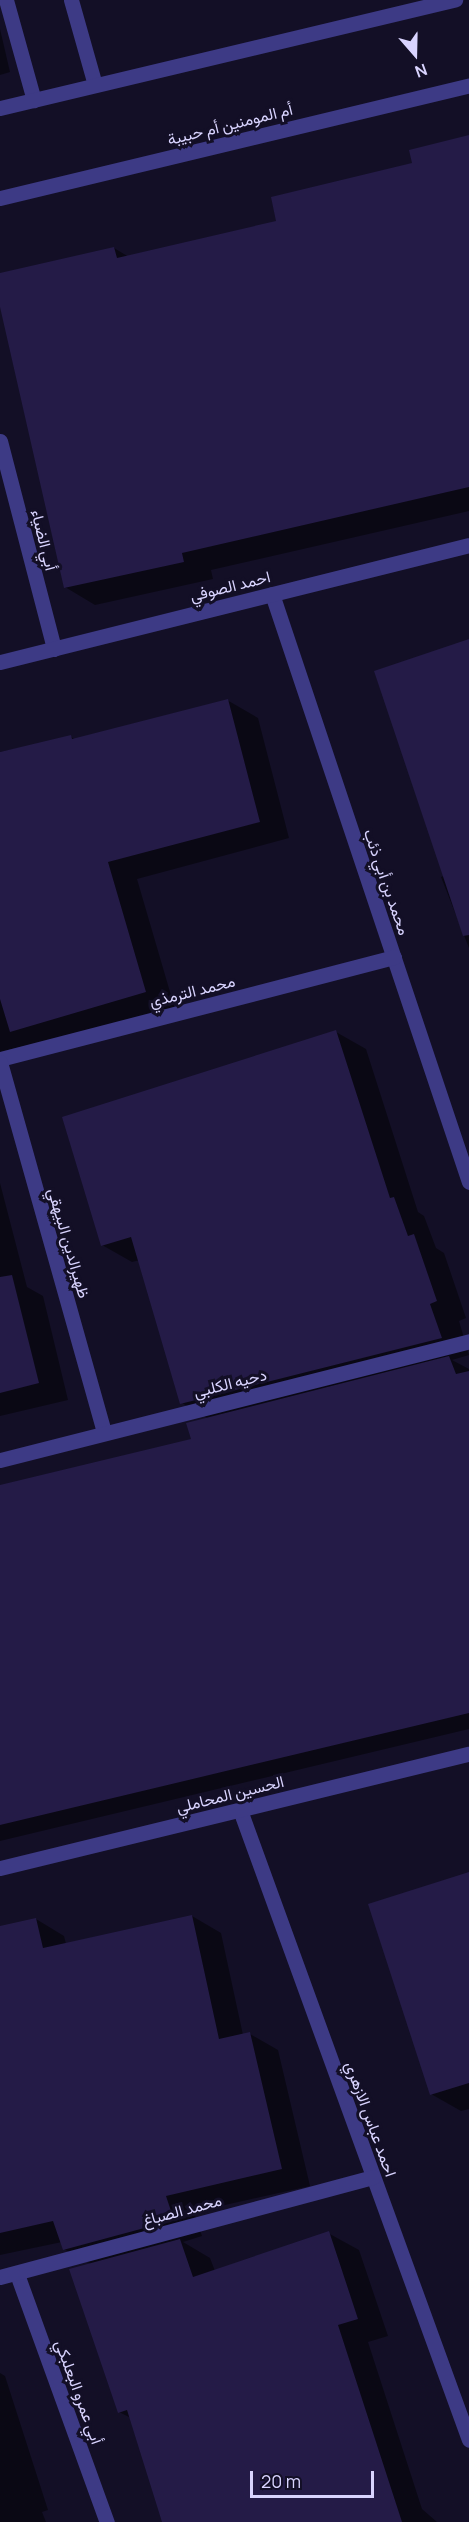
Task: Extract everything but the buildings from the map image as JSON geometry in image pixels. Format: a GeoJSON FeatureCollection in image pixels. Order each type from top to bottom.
{"type":"FeatureCollection","features":[{"type":"Feature","properties":{"kind":"street"},"geometry":{"type":"LineString","coordinates":[[6,0],[34,100]]}},
{"type":"Feature","properties":{"kind":"street"},"geometry":{"type":"LineString","coordinates":[[71,0],[95,85]]}},
{"type":"Feature","properties":{"kind":"street"},"geometry":{"type":"LineString","coordinates":[[0,108],[455,0]]}},
{"type":"Feature","properties":{"kind":"street","name":"أم المومنين أم حبيبة"},"geometry":{"type":"LineString","coordinates":[[0,198],[469,86]]}},
{"type":"Feature","properties":{"kind":"street","name":"أبي الضياء"},"geometry":{"type":"LineString","coordinates":[[0,441],[54,649]]}},
{"type":"Feature","properties":{"kind":"street","name":"احمد الصوفي"},"geometry":{"type":"LineString","coordinates":[[0,662],[469,545]]}},
{"type":"Feature","properties":{"kind":"street","name":"محمد بن أبي ذئب"},"geometry":{"type":"LineString","coordinates":[[272,594],[469,1182]]}},
{"type":"Feature","properties":{"kind":"street","name":"محمد الترمذي"},"geometry":{"type":"LineString","coordinates":[[0,1061],[394,957]]}},
{"type":"Feature","properties":{"kind":"street","name":"ظهيرالدين البيهقي"},"geometry":{"type":"LineString","coordinates":[[0,1061],[104,1433]]}},
{"type":"Feature","properties":{"kind":"street","name":"دحيه الكلبي"},"geometry":{"type":"LineString","coordinates":[[0,1460],[469,1341]]}},
{"type":"Feature","properties":{"kind":"street","name":"الحسين المحاملي"},"geometry":{"type":"LineString","coordinates":[[0,1868],[469,1754]]}},
{"type":"Feature","properties":{"kind":"street","name":"احمد عباس الازهري"},"geometry":{"type":"LineString","coordinates":[[240,1810],[469,2440]]}},
{"type":"Feature","properties":{"kind":"street","name":"محمد الصباغ"},"geometry":{"type":"LineString","coordinates":[[0,2277],[373,2177]]}},
{"type":"Feature","properties":{"kind":"street","name":"أبي عمرو البعلبكي"},"geometry":{"type":"LineString","coordinates":[[17,2274],[107,2522]]}}]}
